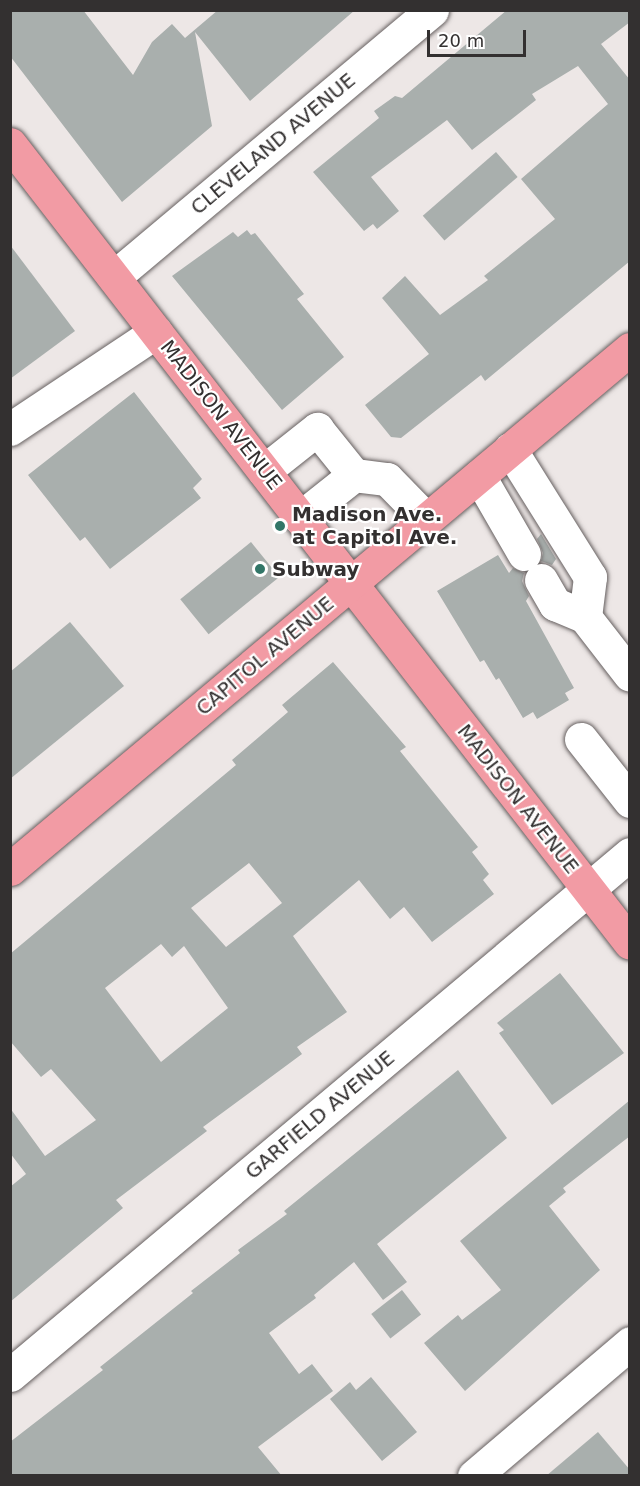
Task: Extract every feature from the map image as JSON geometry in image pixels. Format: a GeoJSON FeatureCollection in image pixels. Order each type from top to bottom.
{"type":"FeatureCollection","features":[{"type":"Feature","properties":{"kind":"main road","name":"MADISON AVENUE"},"geometry":{"type":"LineString","coordinates":[[10,144],[630,943]]}},
{"type":"Feature","properties":{"kind":"main road","name":"CAPITOL AVENUE"},"geometry":{"type":"LineString","coordinates":[[10,869],[630,349]]}},
{"type":"Feature","properties":{"kind":"street","name":"CLEVELAND AVENUE"},"geometry":{"type":"LineString","coordinates":[[114,277],[432,10]]}},
{"type":"Feature","properties":{"kind":"street"},"geometry":{"type":"LineString","coordinates":[[10,429],[156,332]]}},
{"type":"Feature","properties":{"kind":"street"},"geometry":{"type":"LineString","coordinates":[[264,471],[317,429],[354,475],[387,479],[427,520]]}},
{"type":"Feature","properties":{"kind":"street"},"geometry":{"type":"LineString","coordinates":[[510,450],[590,577],[585,617]]}},
{"type":"Feature","properties":{"kind":"street"},"geometry":{"type":"LineString","coordinates":[[300,518],[354,475]]}},
{"type":"Feature","properties":{"kind":"street"},"geometry":{"type":"LineString","coordinates":[[479,477],[555,604],[585,617],[630,675]]}},
{"type":"Feature","properties":{"kind":"street"},"geometry":{"type":"LineString","coordinates":[[581,740],[630,801]]}},
{"type":"Feature","properties":{"kind":"street","name":"GARFIELD AVENUE"},"geometry":{"type":"LineString","coordinates":[[10,1376],[630,854]]}},
{"type":"Feature","properties":{"kind":"street"},"geometry":{"type":"LineString","coordinates":[[474,1476],[630,1343]]}},
{"type":"Feature","properties":{"kind":"building"},"geometry":{"type":"Polygon","coordinates":[[[10,10],[83,10],[133,75],[152,42],[172,24],[185,38],[218,10],[355,10],[250,101],[195,32],[212,126],[122,202],[10,56],[10,10]]]}},
{"type":"Feature","properties":{"kind":"building"},"geometry":{"type":"Polygon","coordinates":[[[507,10],[630,10],[630,22],[601,44],[630,80],[630,261],[485,381],[481,375],[401,438],[391,437],[365,405],[429,354],[382,298],[405,276],[440,315],[488,280],[484,276],[555,219],[521,179],[608,104],[578,66],[532,94],[536,100],[472,150],[447,120],[371,177],[399,211],[377,229],[373,224],[364,231],[313,172],[379,118],[374,111],[395,96],[402,98],[507,10]]]}},
{"type":"Feature","properties":{"kind":"building"},"geometry":{"type":"Polygon","coordinates":[[[496,152],[518,177],[444,241],[423,216],[496,152]]]}},
{"type":"Feature","properties":{"kind":"building"},"geometry":{"type":"Polygon","coordinates":[[[247,230],[251,235],[255,233],[304,294],[297,299],[344,357],[282,410],[172,276],[233,232],[238,237],[247,230]]]}},
{"type":"Feature","properties":{"kind":"building"},"geometry":{"type":"Polygon","coordinates":[[[10,245],[75,331],[10,379],[10,245]]]}},
{"type":"Feature","properties":{"kind":"building"},"geometry":{"type":"Polygon","coordinates":[[[134,392],[202,479],[193,488],[201,498],[110,569],[85,537],[80,541],[28,475],[134,392]]]}},
{"type":"Feature","properties":{"kind":"building"},"geometry":{"type":"Polygon","coordinates":[[[541,534],[556,559],[552,565],[541,561],[543,553],[537,539],[541,534]]]}},
{"type":"Feature","properties":{"kind":"building"},"geometry":{"type":"Polygon","coordinates":[[[251,542],[279,577],[209,634],[180,599],[251,542]]]}},
{"type":"Feature","properties":{"kind":"building"},"geometry":{"type":"Polygon","coordinates":[[[498,555],[509,573],[513,568],[524,573],[522,581],[529,596],[526,601],[574,688],[565,693],[569,700],[537,719],[533,712],[523,718],[499,678],[496,680],[484,660],[480,662],[437,591],[498,555]]]}},
{"type":"Feature","properties":{"kind":"building"},"geometry":{"type":"Polygon","coordinates":[[[70,622],[124,686],[10,779],[10,672],[70,622]]]}},
{"type":"Feature","properties":{"kind":"building"},"geometry":{"type":"Polygon","coordinates":[[[333,662],[406,747],[400,751],[478,847],[472,852],[489,874],[483,880],[494,894],[432,942],[404,907],[390,919],[359,880],[293,936],[347,1012],[297,1047],[302,1054],[203,1127],[207,1131],[116,1200],[123,1208],[10,1302],[10,1187],[26,1174],[10,1153],[10,1108],[45,1156],[96,1120],[51,1069],[41,1077],[10,1041],[10,954],[236,765],[232,760],[288,712],[282,705],[333,662]],[[249,863],[191,908],[226,947],[282,903],[249,863]],[[161,944],[105,988],[161,1062],[228,1008],[184,946],[172,957],[161,944]]]}},
{"type":"Feature","properties":{"kind":"building"},"geometry":{"type":"Polygon","coordinates":[[[560,973],[624,1053],[552,1105],[499,1033],[504,1030],[497,1023],[560,973]]]}},
{"type":"Feature","properties":{"kind":"building"},"geometry":{"type":"Polygon","coordinates":[[[458,1070],[507,1138],[377,1244],[407,1282],[383,1300],[354,1262],[314,1295],[316,1298],[269,1333],[299,1374],[312,1364],[333,1391],[258,1447],[282,1476],[10,1476],[10,1442],[103,1370],[100,1367],[193,1293],[191,1291],[240,1253],[238,1250],[287,1214],[284,1211],[458,1070]]]}},
{"type":"Feature","properties":{"kind":"building"},"geometry":{"type":"Polygon","coordinates":[[[630,1100],[630,1136],[563,1188],[566,1192],[549,1206],[600,1270],[465,1391],[424,1343],[458,1315],[462,1320],[501,1290],[460,1241],[630,1100]]]}},
{"type":"Feature","properties":{"kind":"building"},"geometry":{"type":"Polygon","coordinates":[[[402,1290],[421,1314],[390,1338],[371,1314],[402,1290]]]}},
{"type":"Feature","properties":{"kind":"building"},"geometry":{"type":"Polygon","coordinates":[[[371,1377],[417,1432],[382,1461],[330,1399],[350,1382],[356,1390],[371,1377]]]}},
{"type":"Feature","properties":{"kind":"building"},"geometry":{"type":"Polygon","coordinates":[[[598,1432],[630,1470],[630,1476],[546,1476],[598,1432]]]}},
{"type":"Feature","properties":{"kind":"place","name":"Madison Ave. at Capitol Ave."},"geometry":{"type":"Point","coordinates":[280,526]}},
{"type":"Feature","properties":{"kind":"place","name":"Subway"},"geometry":{"type":"Point","coordinates":[260,569]}}]}
